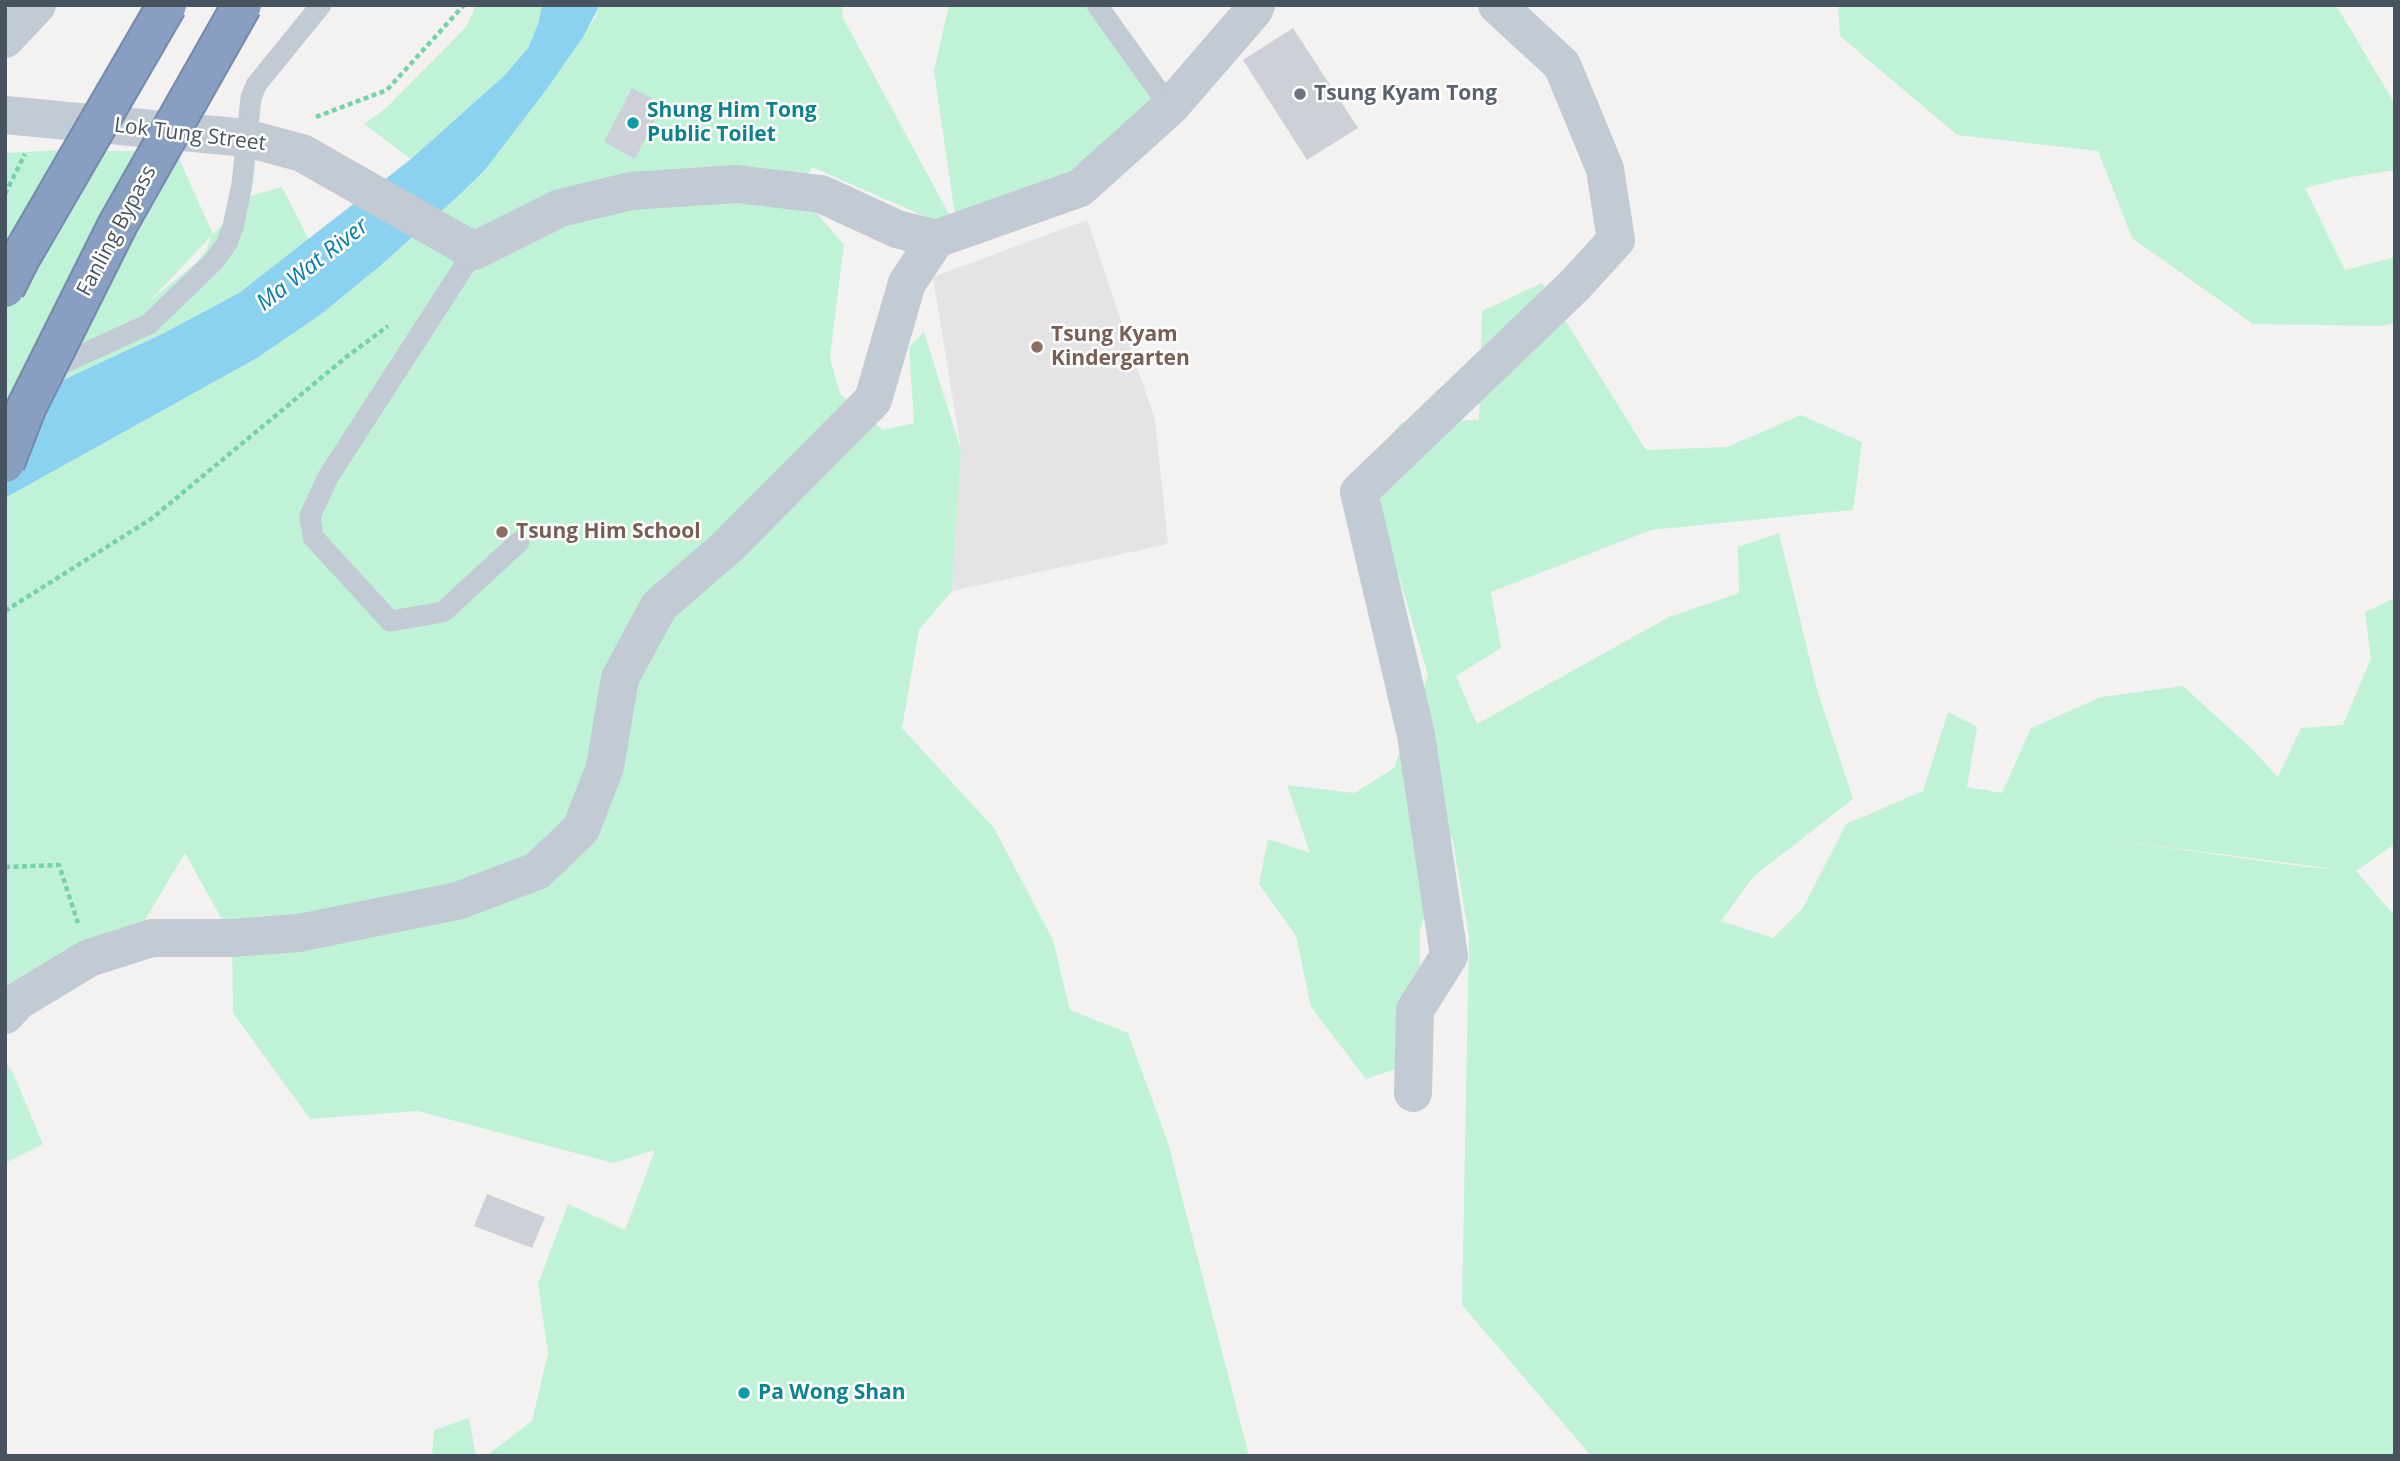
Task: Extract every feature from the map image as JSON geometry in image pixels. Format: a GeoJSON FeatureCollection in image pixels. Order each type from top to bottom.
{"type":"FeatureCollection","features":[{"type":"Feature","properties":{"kind":"highway"},"geometry":{"type":"LineString","coordinates":[[5,288],[167,5]]}},
{"type":"Feature","properties":{"kind":"highway","name":"Fanling Bypass"},"geometry":{"type":"LineString","coordinates":[[5,463],[27,406],[118,223],[242,5]]}},
{"type":"Feature","properties":{"kind":"street"},"geometry":{"type":"LineString","coordinates":[[5,39],[37,5]]}},
{"type":"Feature","properties":{"kind":"street"},"geometry":{"type":"LineString","coordinates":[[463,245],[560,208],[631,191],[736,184],[821,194],[897,229],[936,239],[1080,188],[1170,107],[1256,5]]}},
{"type":"Feature","properties":{"kind":"street"},"geometry":{"type":"LineString","coordinates":[[1413,1093],[1415,1010],[1449,956],[1416,735],[1359,492],[1576,285],[1616,240],[1605,169],[1562,65],[1497,5]]}},
{"type":"Feature","properties":{"kind":"street","name":"Lok Tung Street"},"geometry":{"type":"LineString","coordinates":[[5,115],[246,138],[302,153],[463,245]]}},
{"type":"Feature","properties":{"kind":"street"},"geometry":{"type":"LineString","coordinates":[[5,1015],[18,1001],[89,958],[152,938],[232,938],[299,933],[457,901],[537,871],[581,829],[605,767],[620,678],[659,606],[727,547],[873,400],[907,283],[936,239]]}},
{"type":"Feature","properties":{"kind":"lane"},"geometry":{"type":"LineString","coordinates":[[31,377],[149,324],[215,260],[227,243],[233,227],[256,85],[321,5]]}},
{"type":"Feature","properties":{"kind":"lane"},"geometry":{"type":"LineString","coordinates":[[1097,5],[1170,107]]}},
{"type":"Feature","properties":{"kind":"lane"},"geometry":{"type":"LineString","coordinates":[[463,245],[328,477],[310,516],[313,537],[390,621],[443,611],[519,542]]}},
{"type":"Feature","properties":{"kind":"path"},"geometry":{"type":"LineString","coordinates":[[312,118],[387,90],[464,5]]}},
{"type":"Feature","properties":{"kind":"path"},"geometry":{"type":"LineString","coordinates":[[5,194],[28,149]]}},
{"type":"Feature","properties":{"kind":"path"},"geometry":{"type":"LineString","coordinates":[[5,611],[151,519],[345,358],[390,324]]}},
{"type":"Feature","properties":{"kind":"path"},"geometry":{"type":"LineString","coordinates":[[5,867],[59,865],[89,958]]}},
{"type":"Feature","properties":{"kind":"shaded area","name":"Tsung Kyam Kindergarten"},"geometry":{"type":"Polygon","coordinates":[[[1087,220],[1155,420],[1168,544],[952,591],[961,450],[933,277],[1087,220]]]}},
{"type":"Feature","properties":{"kind":"green space"},"geometry":{"type":"Polygon","coordinates":[[[476,5],[542,5],[528,48],[505,75],[411,159],[364,124],[385,109],[466,27],[476,5]]]}},
{"type":"Feature","properties":{"kind":"green space"},"geometry":{"type":"Polygon","coordinates":[[[600,5],[843,5],[842,16],[957,229],[934,71],[949,5],[1097,5],[1170,107],[1080,188],[958,231],[812,167],[798,191],[844,245],[830,358],[840,394],[883,430],[914,423],[909,347],[924,332],[961,450],[952,591],[919,630],[902,728],[994,828],[1053,940],[1070,1010],[1128,1033],[1168,1143],[1249,1456],[486,1456],[532,1421],[548,1353],[538,1284],[568,1204],[625,1230],[655,1150],[613,1163],[418,1111],[310,1119],[233,1013],[232,938],[185,853],[130,945],[5,1014],[5,498],[257,358],[320,315],[379,267],[484,171],[595,18],[600,5]]]}},
{"type":"Feature","properties":{"kind":"green space"},"geometry":{"type":"Polygon","coordinates":[[[1838,5],[2336,5],[2395,104],[2395,170],[2305,188],[2345,270],[2395,257],[2395,323],[2382,326],[2253,324],[2132,238],[2098,151],[1957,135],[1840,36],[1838,5]]]}},
{"type":"Feature","properties":{"kind":"green space"},"geometry":{"type":"Polygon","coordinates":[[[64,150],[176,152],[213,234],[250,196],[282,187],[309,240],[239,293],[164,333],[5,407],[5,153],[64,150]],[[211,236],[151,300],[197,262],[206,251],[211,236]]]}},
{"type":"Feature","properties":{"kind":"green space"},"geometry":{"type":"Polygon","coordinates":[[[1542,283],[1646,450],[1727,447],[1801,415],[1862,442],[1853,510],[1651,530],[1491,592],[1501,648],[1456,676],[1477,724],[1669,617],[1739,593],[1738,547],[1779,533],[1817,689],[1853,799],[1754,876],[1721,921],[1773,938],[1803,908],[1846,824],[1923,791],[1948,712],[1977,727],[1967,787],[2002,793],[2031,728],[2101,697],[2183,686],[2252,749],[2278,777],[2301,728],[2343,725],[2371,658],[2365,612],[2395,598],[2395,844],[2356,871],[2395,916],[2395,1456],[1591,1456],[1462,1305],[1469,937],[1452,836],[1420,930],[1420,969],[1398,1068],[1366,1079],[1311,1007],[1296,936],[1259,884],[1268,839],[1310,853],[1287,785],[1354,793],[1394,768],[1428,675],[1366,465],[1401,423],[1479,420],[1482,311],[1542,283]],[[2097,838],[2307,867],[2335,869],[2097,838]]]}},
{"type":"Feature","properties":{"kind":"green space"},"geometry":{"type":"Polygon","coordinates":[[[5,1062],[13,1073],[43,1144],[5,1163],[5,1062]]]}},
{"type":"Feature","properties":{"kind":"green space"},"geometry":{"type":"Polygon","coordinates":[[[469,1418],[476,1456],[432,1456],[434,1430],[469,1418]]]}},
{"type":"Feature","properties":{"kind":"water","name":"Ma Wat River"},"geometry":{"type":"Polygon","coordinates":[[[542,5],[600,5],[583,37],[546,90],[484,171],[459,195],[379,267],[320,315],[257,358],[5,498],[5,407],[164,333],[239,293],[411,159],[505,75],[528,48],[542,5]]]}},
{"type":"Feature","properties":{"kind":"building","name":"Tsung Kyam Tong"},"geometry":{"type":"Polygon","coordinates":[[[1293,28],[1358,128],[1307,160],[1243,60],[1293,28]]]}},
{"type":"Feature","properties":{"kind":"building","name":"Shung Him Tong Public Toilet"},"geometry":{"type":"Polygon","coordinates":[[[632,88],[663,104],[635,159],[604,142],[632,88]]]}},
{"type":"Feature","properties":{"kind":"building"},"geometry":{"type":"Polygon","coordinates":[[[487,1194],[545,1217],[532,1248],[474,1226],[487,1194]]]}},
{"type":"Feature","properties":{"kind":"place","name":"Tsung Kyam Tong"},"geometry":{"type":"Point","coordinates":[1300,94]}},
{"type":"Feature","properties":{"kind":"place","name":"Shung Him Tong Public Toilet"},"geometry":{"type":"Point","coordinates":[633,123]}},
{"type":"Feature","properties":{"kind":"place","name":"Tsung Kyam Kindergarten"},"geometry":{"type":"Point","coordinates":[1037,347]}},
{"type":"Feature","properties":{"kind":"place","name":"Tsung Him School"},"geometry":{"type":"Point","coordinates":[502,532]}},
{"type":"Feature","properties":{"kind":"place","name":"Pa Wong Shan"},"geometry":{"type":"Point","coordinates":[744,1393]}}]}
